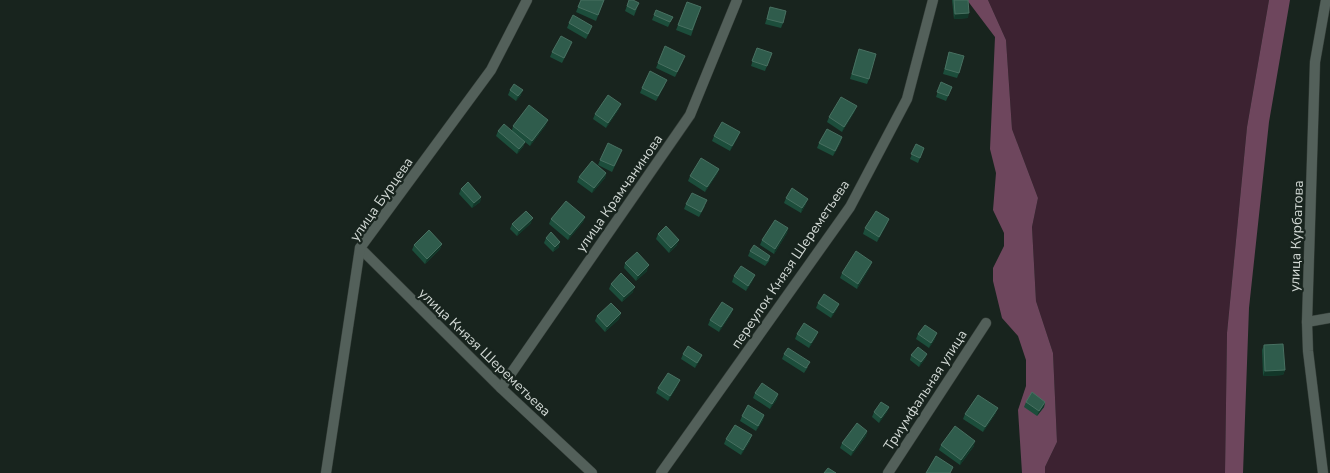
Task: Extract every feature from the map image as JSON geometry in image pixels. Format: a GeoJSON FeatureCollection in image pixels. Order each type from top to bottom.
{"type":"FeatureCollection","features":[{"type":"Feature","properties":{"kind":"street","name":"улица Бурцева"},"geometry":{"type":"LineString","coordinates":[[326,473],[360,248],[491,70],[528,0]]}},
{"type":"Feature","properties":{"kind":"street","name":"улица Крамчанинова"},"geometry":{"type":"LineString","coordinates":[[501,388],[690,115],[737,0]]}},
{"type":"Feature","properties":{"kind":"street","name":"переулок Князя Шереметьева"},"geometry":{"type":"LineString","coordinates":[[661,473],[850,207],[907,99],[933,0]]}},
{"type":"Feature","properties":{"kind":"street","name":"улица Курбатова"},"geometry":{"type":"LineString","coordinates":[[1323,473],[1308,351],[1307,322],[1315,62],[1326,0]]}},
{"type":"Feature","properties":{"kind":"street","name":"улица Князя Шереметьева"},"geometry":{"type":"LineString","coordinates":[[360,248],[501,388],[592,473]]}},
{"type":"Feature","properties":{"kind":"street"},"geometry":{"type":"LineString","coordinates":[[1307,322],[1330,318]]}},
{"type":"Feature","properties":{"kind":"street","name":"Триумфальная улица"},"geometry":{"type":"LineString","coordinates":[[888,473],[986,323]]}},
{"type":"Feature","properties":{"kind":"shaded area"},"geometry":{"type":"Polygon","coordinates":[[[967,0],[988,0],[1006,40],[1012,129],[1038,198],[1032,227],[1036,301],[1053,353],[1057,442],[1045,467],[1045,473],[1022,473],[1018,410],[1026,386],[1026,360],[1018,336],[1002,318],[993,281],[993,268],[1004,246],[1004,233],[993,210],[996,173],[990,149],[995,37],[967,0]]]}},
{"type":"Feature","properties":{"kind":"shaded area"},"geometry":{"type":"Polygon","coordinates":[[[988,0],[1269,0],[1247,127],[1227,333],[1225,473],[1045,473],[1045,467],[1057,442],[1053,353],[1036,301],[1032,227],[1038,198],[1012,129],[1006,40],[988,0]]]}},
{"type":"Feature","properties":{"kind":"shaded area"},"geometry":{"type":"Polygon","coordinates":[[[1269,0],[1290,0],[1269,122],[1249,308],[1243,473],[1225,473],[1227,333],[1247,127],[1269,0]]]}},
{"type":"Feature","properties":{"kind":"building"},"geometry":{"type":"Polygon","coordinates":[[[581,0],[604,0],[598,15],[578,7],[581,0]]]}},
{"type":"Feature","properties":{"kind":"building"},"geometry":{"type":"Polygon","coordinates":[[[629,0],[639,3],[635,10],[627,6],[629,0]]]}},
{"type":"Feature","properties":{"kind":"building"},"geometry":{"type":"Polygon","coordinates":[[[954,0],[968,0],[969,13],[955,14],[954,0]]]}},
{"type":"Feature","properties":{"kind":"building"},"geometry":{"type":"Polygon","coordinates":[[[687,2],[701,7],[692,30],[678,25],[687,2]]]}},
{"type":"Feature","properties":{"kind":"building"},"geometry":{"type":"Polygon","coordinates":[[[770,7],[786,11],[783,23],[767,19],[770,7]]]}},
{"type":"Feature","properties":{"kind":"building"},"geometry":{"type":"Polygon","coordinates":[[[656,10],[673,17],[670,22],[654,15],[656,10]]]}},
{"type":"Feature","properties":{"kind":"building"},"geometry":{"type":"Polygon","coordinates":[[[573,15],[592,26],[588,34],[569,23],[573,15]]]}},
{"type":"Feature","properties":{"kind":"building"},"geometry":{"type":"Polygon","coordinates":[[[561,36],[572,42],[564,58],[552,52],[561,36]]]}},
{"type":"Feature","properties":{"kind":"building"},"geometry":{"type":"Polygon","coordinates":[[[665,46],[685,56],[677,72],[658,63],[665,46]]]}},
{"type":"Feature","properties":{"kind":"building"},"geometry":{"type":"Polygon","coordinates":[[[757,48],[772,53],[767,66],[752,61],[757,48]]]}},
{"type":"Feature","properties":{"kind":"building"},"geometry":{"type":"Polygon","coordinates":[[[859,49],[876,54],[869,79],[852,74],[859,49]]]}},
{"type":"Feature","properties":{"kind":"building"},"geometry":{"type":"Polygon","coordinates":[[[949,52],[964,56],[959,73],[945,69],[949,52]]]}},
{"type":"Feature","properties":{"kind":"building"},"geometry":{"type":"Polygon","coordinates":[[[650,71],[667,80],[658,96],[642,88],[650,71]]]}},
{"type":"Feature","properties":{"kind":"building"},"geometry":{"type":"Polygon","coordinates":[[[941,82],[952,87],[948,96],[937,92],[941,82]]]}},
{"type":"Feature","properties":{"kind":"building"},"geometry":{"type":"Polygon","coordinates":[[[514,84],[523,90],[518,96],[510,90],[514,84]]]}},
{"type":"Feature","properties":{"kind":"building"},"geometry":{"type":"Polygon","coordinates":[[[608,95],[621,104],[608,123],[595,114],[608,95]]]}},
{"type":"Feature","properties":{"kind":"building"},"geometry":{"type":"Polygon","coordinates":[[[841,97],[857,106],[844,127],[829,117],[841,97]]]}},
{"type":"Feature","properties":{"kind":"building"},"geometry":{"type":"Polygon","coordinates":[[[529,105],[548,120],[532,141],[513,126],[529,105]]]}},
{"type":"Feature","properties":{"kind":"building"},"geometry":{"type":"Polygon","coordinates":[[[722,122],[740,132],[732,146],[714,136],[722,122]]]}},
{"type":"Feature","properties":{"kind":"building"},"geometry":{"type":"Polygon","coordinates":[[[504,124],[525,142],[519,149],[498,131],[504,124]]]}},
{"type":"Feature","properties":{"kind":"building"},"geometry":{"type":"Polygon","coordinates":[[[827,129],[842,137],[835,151],[819,143],[827,129]]]}},
{"type":"Feature","properties":{"kind":"building"},"geometry":{"type":"Polygon","coordinates":[[[608,143],[622,150],[614,166],[600,160],[608,143]]]}},
{"type":"Feature","properties":{"kind":"building"},"geometry":{"type":"Polygon","coordinates":[[[916,144],[924,148],[920,158],[911,154],[916,144]]]}},
{"type":"Feature","properties":{"kind":"building"},"geometry":{"type":"Polygon","coordinates":[[[701,158],[719,169],[707,187],[690,176],[701,158]]]}},
{"type":"Feature","properties":{"kind":"building"},"geometry":{"type":"Polygon","coordinates":[[[592,161],[606,173],[594,188],[579,177],[592,161]]]}},
{"type":"Feature","properties":{"kind":"building"},"geometry":{"type":"Polygon","coordinates":[[[468,182],[481,197],[474,203],[461,189],[468,182]]]}},
{"type":"Feature","properties":{"kind":"building"},"geometry":{"type":"Polygon","coordinates":[[[792,188],[808,199],[802,208],[786,198],[792,188]]]}},
{"type":"Feature","properties":{"kind":"building"},"geometry":{"type":"Polygon","coordinates":[[[692,193],[707,200],[701,212],[686,204],[692,193]]]}},
{"type":"Feature","properties":{"kind":"building"},"geometry":{"type":"Polygon","coordinates":[[[566,201],[585,217],[570,235],[551,219],[566,201]]]}},
{"type":"Feature","properties":{"kind":"building"},"geometry":{"type":"Polygon","coordinates":[[[526,211],[533,218],[519,231],[512,224],[526,211]]]}},
{"type":"Feature","properties":{"kind":"building"},"geometry":{"type":"Polygon","coordinates":[[[876,211],[889,219],[879,237],[865,228],[876,211]]]}},
{"type":"Feature","properties":{"kind":"building"},"geometry":{"type":"Polygon","coordinates":[[[775,220],[788,228],[775,249],[762,240],[775,220]]]}},
{"type":"Feature","properties":{"kind":"building"},"geometry":{"type":"Polygon","coordinates":[[[666,226],[679,240],[671,248],[658,234],[666,226]]]}},
{"type":"Feature","properties":{"kind":"building"},"geometry":{"type":"Polygon","coordinates":[[[429,230],[442,244],[427,259],[414,245],[429,230]]]}},
{"type":"Feature","properties":{"kind":"building"},"geometry":{"type":"Polygon","coordinates":[[[551,232],[560,242],[555,247],[546,238],[551,232]]]}},
{"type":"Feature","properties":{"kind":"building"},"geometry":{"type":"Polygon","coordinates":[[[754,245],[770,256],[767,261],[750,251],[754,245]]]}},
{"type":"Feature","properties":{"kind":"building"},"geometry":{"type":"Polygon","coordinates":[[[856,251],[872,262],[858,284],[842,273],[856,251]]]}},
{"type":"Feature","properties":{"kind":"building"},"geometry":{"type":"Polygon","coordinates":[[[637,252],[649,265],[638,276],[625,263],[637,252]]]}},
{"type":"Feature","properties":{"kind":"building"},"geometry":{"type":"Polygon","coordinates":[[[741,266],[755,275],[748,286],[734,276],[741,266]]]}},
{"type":"Feature","properties":{"kind":"building"},"geometry":{"type":"Polygon","coordinates":[[[621,273],[635,287],[624,297],[611,284],[621,273]]]}},
{"type":"Feature","properties":{"kind":"building"},"geometry":{"type":"Polygon","coordinates":[[[824,294],[839,304],[833,313],[818,303],[824,294]]]}},
{"type":"Feature","properties":{"kind":"building"},"geometry":{"type":"Polygon","coordinates":[[[722,302],[733,309],[721,327],[710,320],[722,302]]]}},
{"type":"Feature","properties":{"kind":"building"},"geometry":{"type":"Polygon","coordinates":[[[611,303],[621,313],[607,327],[597,316],[611,303]]]}},
{"type":"Feature","properties":{"kind":"building"},"geometry":{"type":"Polygon","coordinates":[[[804,323],[818,332],[811,343],[797,334],[804,323]]]}},
{"type":"Feature","properties":{"kind":"building"},"geometry":{"type":"Polygon","coordinates":[[[925,325],[937,333],[931,343],[918,334],[925,325]]]}},
{"type":"Feature","properties":{"kind":"building"},"geometry":{"type":"Polygon","coordinates":[[[1283,344],[1285,370],[1265,371],[1264,345],[1283,344]]]}},
{"type":"Feature","properties":{"kind":"building"},"geometry":{"type":"Polygon","coordinates":[[[688,346],[702,355],[697,363],[683,354],[688,346]]]}},
{"type":"Feature","properties":{"kind":"building"},"geometry":{"type":"Polygon","coordinates":[[[918,347],[927,354],[921,362],[911,355],[918,347]]]}},
{"type":"Feature","properties":{"kind":"building"},"geometry":{"type":"Polygon","coordinates":[[[788,348],[810,362],[806,368],[784,354],[788,348]]]}},
{"type":"Feature","properties":{"kind":"building"},"geometry":{"type":"Polygon","coordinates":[[[668,373],[680,380],[670,396],[658,388],[668,373]]]}},
{"type":"Feature","properties":{"kind":"building"},"geometry":{"type":"Polygon","coordinates":[[[762,383],[778,394],[772,404],[755,393],[762,383]]]}},
{"type":"Feature","properties":{"kind":"building"},"geometry":{"type":"Polygon","coordinates":[[[1032,392],[1045,402],[1039,411],[1026,402],[1032,392]]]}},
{"type":"Feature","properties":{"kind":"building"},"geometry":{"type":"Polygon","coordinates":[[[978,395],[998,408],[985,427],[965,414],[978,395]]]}},
{"type":"Feature","properties":{"kind":"building"},"geometry":{"type":"Polygon","coordinates":[[[881,402],[889,407],[881,418],[874,412],[881,402]]]}},
{"type":"Feature","properties":{"kind":"building"},"geometry":{"type":"Polygon","coordinates":[[[748,405],[764,415],[758,426],[742,416],[748,405]]]}},
{"type":"Feature","properties":{"kind":"building"},"geometry":{"type":"Polygon","coordinates":[[[857,423],[867,431],[853,451],[842,443],[857,423]]]}},
{"type":"Feature","properties":{"kind":"building"},"geometry":{"type":"Polygon","coordinates":[[[735,425],[752,435],[743,450],[726,439],[735,425]]]}},
{"type":"Feature","properties":{"kind":"building"},"geometry":{"type":"Polygon","coordinates":[[[955,426],[975,441],[961,460],[941,445],[955,426]]]}},
{"type":"Feature","properties":{"kind":"building"},"geometry":{"type":"Polygon","coordinates":[[[936,456],[953,467],[950,473],[926,473],[936,456]]]}},
{"type":"Feature","properties":{"kind":"building"},"geometry":{"type":"Polygon","coordinates":[[[828,468],[836,473],[824,473],[828,468]]]}}]}
